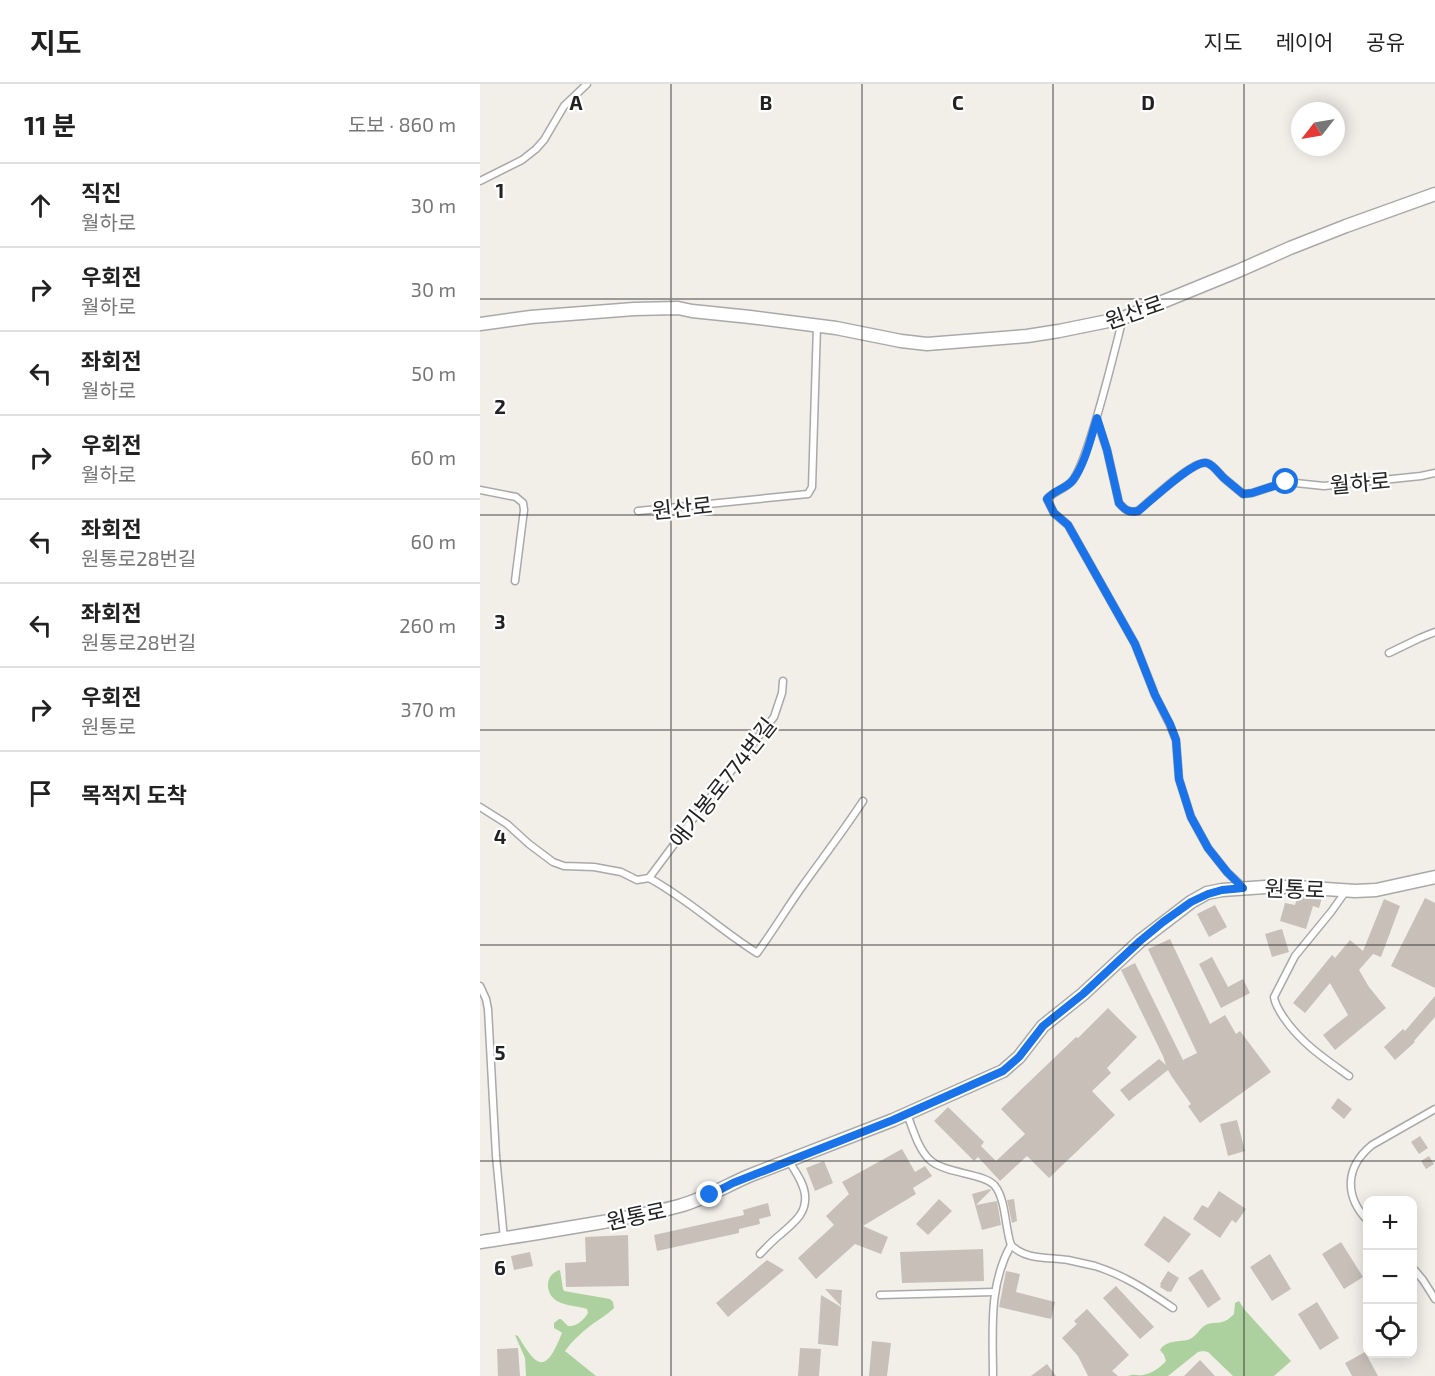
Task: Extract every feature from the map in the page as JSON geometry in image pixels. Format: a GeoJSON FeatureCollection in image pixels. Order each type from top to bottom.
{"type":"FeatureCollection","features":[{"type":"Feature","properties":{"kind":"street","name":"원산로"},"geometry":{"type":"LineString","coordinates":[[480,324],[531,317],[678,308],[836,328],[927,344],[1027,336],[1123,318],[1290,248],[1435,194]]}},
{"type":"Feature","properties":{"kind":"street","name":"원통로"},"geometry":{"type":"LineString","coordinates":[[480,1242],[646,1214],[680,1206],[907,1114],[1003,1071],[1019,1057],[1043,1026],[1083,994],[1140,941],[1191,902],[1208,894],[1243,888],[1296,886],[1376,890],[1435,878]]}},
{"type":"Feature","properties":{"kind":"lane"},"geometry":{"type":"LineString","coordinates":[[480,181],[522,160],[537,149],[564,106],[587,84]]}},
{"type":"Feature","properties":{"kind":"lane"},"geometry":{"type":"LineString","coordinates":[[1123,318],[1097,418],[1081,464],[1073,480],[1063,489],[1052,493],[1047,499],[1054,513],[1068,525],[1135,644],[1176,740],[1179,779],[1196,826],[1208,848],[1243,888]]}},
{"type":"Feature","properties":{"kind":"lane","name":"원산로"},"geometry":{"type":"LineString","coordinates":[[638,512],[808,494],[812,487],[817,326]]}},
{"type":"Feature","properties":{"kind":"lane","name":"월하로"},"geometry":{"type":"LineString","coordinates":[[1097,418],[1119,503],[1131,512],[1138,511],[1178,477],[1200,463],[1207,463],[1213,467],[1243,494],[1286,482],[1324,486],[1435,473]]}},
{"type":"Feature","properties":{"kind":"lane"},"geometry":{"type":"LineString","coordinates":[[480,490],[516,497],[523,503],[515,581]]}},
{"type":"Feature","properties":{"kind":"lane"},"geometry":{"type":"LineString","coordinates":[[1389,653],[1435,632]]}},
{"type":"Feature","properties":{"kind":"lane","name":"애기봉로774번길"},"geometry":{"type":"LineString","coordinates":[[649,878],[711,795],[774,717],[782,693],[783,681]]}},
{"type":"Feature","properties":{"kind":"lane"},"geometry":{"type":"LineString","coordinates":[[480,807],[507,824],[553,862],[564,866],[594,867],[621,872],[637,880],[649,878],[668,888],[758,953],[863,801]]}},
{"type":"Feature","properties":{"kind":"lane","name":"원통로"},"geometry":{"type":"LineString","coordinates":[[1346,890],[1295,956],[1274,997],[1281,1013],[1297,1035],[1349,1076]]}},
{"type":"Feature","properties":{"kind":"lane"},"geometry":{"type":"LineString","coordinates":[[480,986],[488,1009],[496,1156],[504,1239]]}},
{"type":"Feature","properties":{"kind":"lane"},"geometry":{"type":"LineString","coordinates":[[1363,1214],[1358,1208],[1351,1179],[1357,1160],[1372,1145],[1435,1109]]}},
{"type":"Feature","properties":{"kind":"lane"},"geometry":{"type":"LineString","coordinates":[[907,1114],[920,1145],[931,1161],[942,1167],[994,1184],[1001,1199],[1011,1245],[1015,1249],[1027,1255],[1068,1260],[1120,1275],[1173,1308]]}},
{"type":"Feature","properties":{"kind":"lane"},"geometry":{"type":"LineString","coordinates":[[760,1254],[797,1220],[805,1204],[805,1194],[800,1179],[789,1161]]}},
{"type":"Feature","properties":{"kind":"lane"},"geometry":{"type":"LineString","coordinates":[[993,1376],[994,1292],[1001,1264],[1011,1245]]}},
{"type":"Feature","properties":{"kind":"lane"},"geometry":{"type":"LineString","coordinates":[[1417,1272],[1435,1299]]}},
{"type":"Feature","properties":{"kind":"lane"},"geometry":{"type":"LineString","coordinates":[[879,1295],[994,1292]]}},
{"type":"Feature","properties":{"kind":"green space"},"geometry":{"type":"Polygon","coordinates":[[[560,1270],[564,1291],[610,1299],[613,1302],[614,1308],[582,1332],[565,1351],[596,1376],[526,1376],[525,1358],[515,1335],[536,1361],[542,1362],[551,1355],[562,1333],[554,1328],[554,1323],[561,1319],[568,1326],[574,1325],[588,1313],[587,1309],[557,1301],[550,1294],[549,1280],[555,1272],[560,1270]]]}},
{"type":"Feature","properties":{"kind":"green space"},"geometry":{"type":"Polygon","coordinates":[[[1239,1301],[1291,1361],[1274,1376],[1233,1376],[1208,1352],[1203,1351],[1198,1352],[1168,1376],[1128,1376],[1146,1374],[1156,1370],[1166,1361],[1160,1350],[1166,1344],[1190,1339],[1204,1326],[1225,1321],[1234,1314],[1235,1303],[1239,1301]]]}},
{"type":"Feature","properties":{"kind":"building"},"geometry":{"type":"Polygon","coordinates":[[[1298,895],[1322,898],[1319,908],[1313,906],[1306,929],[1280,921],[1285,903],[1295,905],[1298,895]]]}},
{"type":"Feature","properties":{"kind":"building"},"geometry":{"type":"Polygon","coordinates":[[[1425,898],[1435,903],[1435,988],[1391,966],[1425,898]]]}},
{"type":"Feature","properties":{"kind":"building"},"geometry":{"type":"Polygon","coordinates":[[[1384,899],[1400,906],[1381,957],[1373,954],[1359,970],[1386,1008],[1335,1050],[1323,1035],[1348,1015],[1330,983],[1305,1013],[1293,1003],[1332,955],[1335,958],[1350,940],[1363,951],[1384,899]]]}},
{"type":"Feature","properties":{"kind":"building"},"geometry":{"type":"Polygon","coordinates":[[[1215,905],[1227,927],[1209,937],[1197,914],[1215,905]]]}},
{"type":"Feature","properties":{"kind":"building"},"geometry":{"type":"Polygon","coordinates":[[[1282,929],[1289,952],[1272,957],[1265,934],[1282,929]]]}},
{"type":"Feature","properties":{"kind":"building"},"geometry":{"type":"Polygon","coordinates":[[[1170,939],[1210,1024],[1225,1015],[1236,1034],[1240,1031],[1271,1072],[1200,1123],[1188,1106],[1191,1104],[1168,1070],[1129,1101],[1120,1090],[1159,1059],[1166,1065],[1121,970],[1135,963],[1183,1060],[1197,1053],[1148,949],[1170,939]]]}},
{"type":"Feature","properties":{"kind":"building"},"geometry":{"type":"Polygon","coordinates":[[[1212,957],[1228,987],[1243,979],[1250,993],[1221,1008],[1199,964],[1212,957]]]}},
{"type":"Feature","properties":{"kind":"building"},"geometry":{"type":"Polygon","coordinates":[[[1435,996],[1435,1017],[1415,1042],[1395,1060],[1384,1047],[1403,1029],[1405,1031],[1435,996]]]}},
{"type":"Feature","properties":{"kind":"building"},"geometry":{"type":"Polygon","coordinates":[[[1108,1008],[1137,1037],[1107,1068],[1111,1073],[1092,1091],[1115,1115],[1049,1178],[1027,1156],[1000,1181],[978,1157],[974,1161],[934,1121],[948,1107],[984,1142],[981,1146],[996,1161],[1025,1134],[1001,1109],[1108,1008]]]}},
{"type":"Feature","properties":{"kind":"building"},"geometry":{"type":"Polygon","coordinates":[[[1338,1098],[1352,1109],[1344,1119],[1331,1108],[1338,1098]]]}},
{"type":"Feature","properties":{"kind":"building"},"geometry":{"type":"Polygon","coordinates":[[[1237,1120],[1245,1151],[1228,1156],[1220,1124],[1237,1120]]]}},
{"type":"Feature","properties":{"kind":"building"},"geometry":{"type":"Polygon","coordinates":[[[1420,1136],[1428,1148],[1419,1154],[1411,1142],[1420,1136]]]}},
{"type":"Feature","properties":{"kind":"building"},"geometry":{"type":"Polygon","coordinates":[[[902,1149],[915,1172],[925,1166],[932,1176],[913,1188],[916,1194],[863,1226],[888,1237],[881,1254],[855,1244],[816,1279],[798,1258],[834,1225],[826,1216],[849,1194],[842,1182],[902,1149]]]}},
{"type":"Feature","properties":{"kind":"building"},"geometry":{"type":"Polygon","coordinates":[[[1429,1156],[1434,1164],[1426,1169],[1421,1161],[1429,1156]]]}},
{"type":"Feature","properties":{"kind":"building"},"geometry":{"type":"Polygon","coordinates":[[[824,1161],[833,1183],[815,1191],[806,1168],[824,1161]]]}},
{"type":"Feature","properties":{"kind":"building"},"geometry":{"type":"Polygon","coordinates":[[[990,1189],[976,1205],[997,1201],[1001,1225],[982,1230],[972,1194],[990,1189]]]}},
{"type":"Feature","properties":{"kind":"building"},"geometry":{"type":"Polygon","coordinates":[[[1219,1191],[1246,1209],[1236,1223],[1232,1220],[1220,1238],[1193,1219],[1202,1205],[1208,1208],[1219,1191]]]}},
{"type":"Feature","properties":{"kind":"building"},"geometry":{"type":"Polygon","coordinates":[[[939,1199],[952,1211],[928,1235],[916,1224],[939,1199]]]}},
{"type":"Feature","properties":{"kind":"building"},"geometry":{"type":"Polygon","coordinates":[[[1014,1199],[1017,1221],[1012,1223],[1007,1200],[1014,1199]]]}},
{"type":"Feature","properties":{"kind":"building"},"geometry":{"type":"Polygon","coordinates":[[[768,1203],[771,1216],[759,1219],[760,1224],[739,1229],[739,1233],[657,1251],[654,1235],[744,1215],[743,1210],[768,1203]]]}},
{"type":"Feature","properties":{"kind":"building"},"geometry":{"type":"Polygon","coordinates":[[[1164,1216],[1191,1234],[1169,1263],[1144,1245],[1164,1216]]]}},
{"type":"Feature","properties":{"kind":"building"},"geometry":{"type":"Polygon","coordinates":[[[628,1235],[629,1286],[566,1287],[565,1263],[586,1262],[585,1237],[628,1235]]]}},
{"type":"Feature","properties":{"kind":"building"},"geometry":{"type":"Polygon","coordinates":[[[1341,1242],[1363,1277],[1344,1289],[1322,1254],[1341,1242]]]}},
{"type":"Feature","properties":{"kind":"building"},"geometry":{"type":"Polygon","coordinates":[[[983,1249],[984,1281],[902,1283],[900,1252],[983,1249]]]}},
{"type":"Feature","properties":{"kind":"building"},"geometry":{"type":"Polygon","coordinates":[[[530,1252],[533,1266],[514,1270],[511,1256],[530,1252]]]}},
{"type":"Feature","properties":{"kind":"building"},"geometry":{"type":"Polygon","coordinates":[[[1270,1254],[1291,1289],[1272,1301],[1250,1267],[1270,1254]]]}},
{"type":"Feature","properties":{"kind":"building"},"geometry":{"type":"Polygon","coordinates":[[[767,1260],[784,1270],[728,1317],[716,1303],[767,1260]]]}},
{"type":"Feature","properties":{"kind":"building"},"geometry":{"type":"Polygon","coordinates":[[[1202,1269],[1221,1299],[1208,1308],[1188,1278],[1202,1269]]]}},
{"type":"Feature","properties":{"kind":"building"},"geometry":{"type":"Polygon","coordinates":[[[1006,1271],[1020,1274],[1016,1292],[1055,1302],[1051,1319],[999,1307],[1006,1271]]]}},
{"type":"Feature","properties":{"kind":"building"},"geometry":{"type":"Polygon","coordinates":[[[1168,1271],[1179,1278],[1171,1292],[1160,1287],[1168,1271]]]}},
{"type":"Feature","properties":{"kind":"building"},"geometry":{"type":"Polygon","coordinates":[[[1116,1286],[1154,1327],[1140,1339],[1103,1298],[1116,1286]]]}},
{"type":"Feature","properties":{"kind":"building"},"geometry":{"type":"Polygon","coordinates":[[[825,1289],[842,1290],[841,1306],[825,1289]]]}},
{"type":"Feature","properties":{"kind":"building"},"geometry":{"type":"Polygon","coordinates":[[[821,1295],[841,1307],[838,1346],[818,1344],[821,1295]]]}},
{"type":"Feature","properties":{"kind":"building"},"geometry":{"type":"Polygon","coordinates":[[[1317,1302],[1339,1338],[1320,1350],[1298,1314],[1317,1302]]]}},
{"type":"Feature","properties":{"kind":"building"},"geometry":{"type":"Polygon","coordinates":[[[1087,1309],[1129,1355],[1112,1371],[1118,1376],[1088,1376],[1078,1356],[1062,1338],[1077,1324],[1074,1321],[1087,1309]]]}},
{"type":"Feature","properties":{"kind":"building"},"geometry":{"type":"Polygon","coordinates":[[[872,1341],[891,1343],[887,1376],[869,1376],[872,1341]]]}},
{"type":"Feature","properties":{"kind":"building"},"geometry":{"type":"Polygon","coordinates":[[[518,1348],[520,1376],[498,1376],[497,1349],[518,1348]]]}},
{"type":"Feature","properties":{"kind":"building"},"geometry":{"type":"Polygon","coordinates":[[[800,1348],[821,1349],[819,1376],[798,1376],[800,1348]]]}},
{"type":"Feature","properties":{"kind":"building"},"geometry":{"type":"Polygon","coordinates":[[[1363,1353],[1363,1358],[1368,1358],[1378,1376],[1352,1376],[1345,1363],[1363,1353]]]}},
{"type":"Feature","properties":{"kind":"building"},"geometry":{"type":"Polygon","coordinates":[[[1200,1360],[1215,1376],[1184,1376],[1200,1360]]]}},
{"type":"Feature","properties":{"kind":"building"},"geometry":{"type":"Polygon","coordinates":[[[1047,1364],[1056,1376],[1031,1376],[1047,1364]]]}},
{"type":"Feature","properties":{"kind":"route"},"geometry":{"type":"LineString","coordinates":[[710,1195],[733,1183],[893,1120],[995,1076],[1012,1065],[1043,1026],[1083,994],[1163,922],[1191,902],[1208,894],[1243,888],[1208,848],[1191,817],[1179,779],[1176,740],[1135,644],[1068,525],[1054,513],[1047,499],[1052,493],[1063,489],[1073,480],[1097,418],[1119,503],[1131,512],[1138,511],[1178,477],[1200,463],[1207,463],[1213,467],[1243,494],[1286,482]]}}]}
